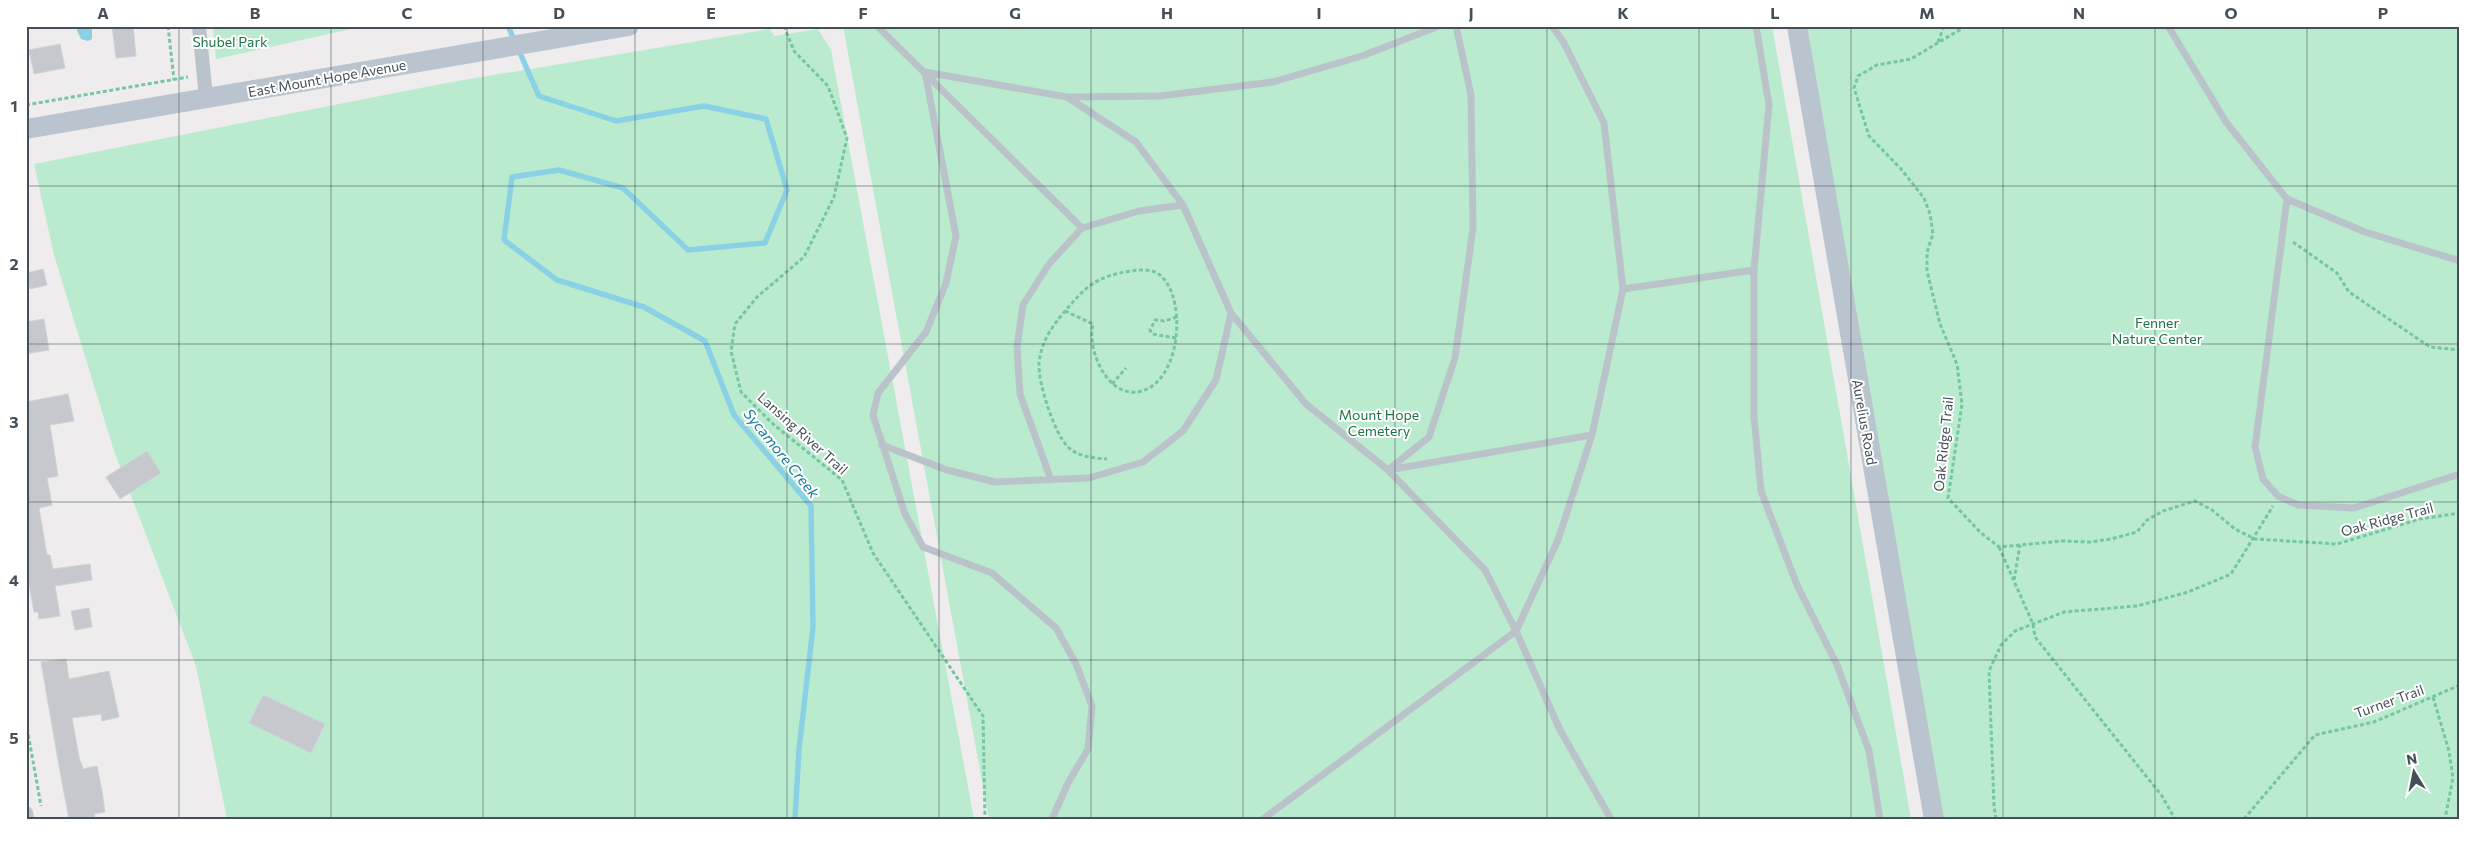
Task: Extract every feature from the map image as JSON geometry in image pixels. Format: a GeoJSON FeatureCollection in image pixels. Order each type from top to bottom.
{"type":"FeatureCollection","features":[{"type":"Feature","properties":{"kind":"street"},"geometry":{"type":"LineString","coordinates":[[199,26],[206,98]]}},
{"type":"Feature","properties":{"kind":"street","name":"East Mount Hope Avenue"},"geometry":{"type":"LineString","coordinates":[[26,129],[629,26]]}},
{"type":"Feature","properties":{"kind":"street","name":"Aurelius Road"},"geometry":{"type":"LineString","coordinates":[[1796,26],[1934,819]]}},
{"type":"Feature","properties":{"kind":"street"},"geometry":{"type":"LineString","coordinates":[[26,812],[27,819]]}},
{"type":"Feature","properties":{"kind":"lane"},"geometry":{"type":"LineString","coordinates":[[878,26],[1082,228]]}},
{"type":"Feature","properties":{"kind":"lane"},"geometry":{"type":"LineString","coordinates":[[925,72],[1067,97],[1160,96],[1273,82],[1362,56],[1439,26]]}},
{"type":"Feature","properties":{"kind":"lane"},"geometry":{"type":"LineString","coordinates":[[1388,470],[1429,436],[1455,358],[1473,228],[1471,95],[1456,26]]}},
{"type":"Feature","properties":{"kind":"lane"},"geometry":{"type":"LineString","coordinates":[[1263,819],[1516,631],[1558,540],[1592,435],[1623,290],[1604,123],[1564,43],[1552,26]]}},
{"type":"Feature","properties":{"kind":"lane"},"geometry":{"type":"LineString","coordinates":[[1756,26],[1769,105],[1754,270],[1754,416],[1760,491],[1797,585],[1837,665],[1866,742],[1880,819]]}},
{"type":"Feature","properties":{"kind":"lane"},"geometry":{"type":"LineString","coordinates":[[2168,26],[2226,122],[2287,199],[2365,232],[2460,261]]}},
{"type":"Feature","properties":{"kind":"lane"},"geometry":{"type":"LineString","coordinates":[[925,72],[956,236],[946,283],[926,332],[878,393],[874,415],[882,445],[906,514],[923,547],[992,573],[1056,628],[1076,664],[1092,706],[1088,749],[1068,782],[1052,819]]}},
{"type":"Feature","properties":{"kind":"lane"},"geometry":{"type":"LineString","coordinates":[[1067,97],[1136,142],[1183,205],[1231,313],[1306,404],[1388,470],[1485,570],[1516,631],[1560,730],[1611,819]]}},
{"type":"Feature","properties":{"kind":"lane"},"geometry":{"type":"LineString","coordinates":[[2287,199],[2255,447],[2263,479],[2278,496],[2298,505],[2354,508],[2460,474]]}},
{"type":"Feature","properties":{"kind":"lane"},"geometry":{"type":"LineString","coordinates":[[1051,480],[1020,394],[1017,347],[1023,305],[1049,264],[1082,228],[1139,211],[1183,205]]}},
{"type":"Feature","properties":{"kind":"lane"},"geometry":{"type":"LineString","coordinates":[[1623,290],[1754,270]]}},
{"type":"Feature","properties":{"kind":"lane"},"geometry":{"type":"LineString","coordinates":[[882,445],[947,470],[995,482],[1089,478],[1142,462],[1182,431],[1216,380],[1231,313]]}},
{"type":"Feature","properties":{"kind":"lane"},"geometry":{"type":"LineString","coordinates":[[1388,470],[1592,435]]}},
{"type":"Feature","properties":{"kind":"path"},"geometry":{"type":"LineString","coordinates":[[168,26],[174,80]]}},
{"type":"Feature","properties":{"kind":"path","name":"Lansing River Trail"},"geometry":{"type":"LineString","coordinates":[[784,26],[794,51],[828,86],[847,138],[834,197],[804,257],[757,297],[735,324],[731,351],[741,392],[773,424],[842,480],[873,553],[983,716],[985,819]]}},
{"type":"Feature","properties":{"kind":"path"},"geometry":{"type":"LineString","coordinates":[[1937,44],[1944,26]]}},
{"type":"Feature","properties":{"kind":"path","name":"Oak Ridge Trail"},"geometry":{"type":"LineString","coordinates":[[1966,26],[1912,59],[1877,65],[1858,76],[1854,88],[1869,136],[1901,169],[1924,198],[1930,214],[1933,234],[1927,252],[1926,271],[1940,324],[1957,364],[1962,404],[1948,498],[1980,532],[1999,547],[2111,539],[2137,532],[2147,520],[2163,511],[2195,501],[2212,510],[2235,529],[2255,539],[2337,544],[2420,519],[2460,513]]}},
{"type":"Feature","properties":{"kind":"path"},"geometry":{"type":"LineString","coordinates":[[26,105],[204,75]]}},
{"type":"Feature","properties":{"kind":"path"},"geometry":{"type":"LineString","coordinates":[[2282,234],[2337,273],[2349,292],[2430,347],[2460,350]]}},
{"type":"Feature","properties":{"kind":"path"},"geometry":{"type":"LineString","coordinates":[[1066,311],[1093,324],[1094,355],[1112,384],[1124,390],[1140,392],[1150,388],[1164,375],[1174,355],[1177,317],[1171,291],[1165,279],[1157,272],[1140,269],[1107,274],[1085,289],[1066,311],[1048,332],[1039,363],[1046,400],[1057,432],[1069,449],[1088,458],[1142,462]]}},
{"type":"Feature","properties":{"kind":"path"},"geometry":{"type":"LineString","coordinates":[[1176,338],[1152,334],[1150,330],[1151,324],[1155,320],[1164,321],[1177,317]]}},
{"type":"Feature","properties":{"kind":"path"},"geometry":{"type":"LineString","coordinates":[[1112,384],[1126,368]]}},
{"type":"Feature","properties":{"kind":"path"},"geometry":{"type":"LineString","coordinates":[[1996,819],[1989,671],[2001,644],[2015,631],[2064,612],[2137,606],[2188,592],[2231,574],[2255,539],[2278,496]]}},
{"type":"Feature","properties":{"kind":"path"},"geometry":{"type":"LineString","coordinates":[[2014,581],[2020,545]]}},
{"type":"Feature","properties":{"kind":"path"},"geometry":{"type":"LineString","coordinates":[[1999,547],[2033,624],[2036,637],[2162,796],[2175,819]]}},
{"type":"Feature","properties":{"kind":"path","name":"Turner Trail"},"geometry":{"type":"LineString","coordinates":[[2244,819],[2315,735],[2374,722],[2460,685]]}},
{"type":"Feature","properties":{"kind":"path"},"geometry":{"type":"LineString","coordinates":[[2433,697],[2449,751],[2454,778],[2445,819]]}},
{"type":"Feature","properties":{"kind":"path"},"geometry":{"type":"LineString","coordinates":[[26,722],[41,809]]}},
{"type":"Feature","properties":{"kind":"green space","name":"Shubel Park"},"geometry":{"type":"Polygon","coordinates":[[[213,26],[365,26],[216,59],[213,26]]]}},
{"type":"Feature","properties":{"kind":"green space","name":"Mount Hope Cemetery"},"geometry":{"type":"Polygon","coordinates":[[[843,26],[1772,26],[1911,819],[989,819],[843,26]]]}},
{"type":"Feature","properties":{"kind":"green space","name":"Fenner Nature Center"},"geometry":{"type":"Polygon","coordinates":[[[1797,26],[2460,26],[2460,819],[1934,819],[1797,26]]]}},
{"type":"Feature","properties":{"kind":"green space"},"geometry":{"type":"Polygon","coordinates":[[[770,29],[774,36],[818,29],[831,50],[974,819],[227,819],[196,666],[114,451],[54,255],[34,164],[446,83],[770,29]]]}},
{"type":"Feature","properties":{"kind":"water"},"geometry":{"type":"Polygon","coordinates":[[[75,26],[92,26],[92,39],[88,41],[81,39],[75,26]]]}},
{"type":"Feature","properties":{"kind":"building"},"geometry":{"type":"Polygon","coordinates":[[[112,26],[133,26],[136,56],[116,58],[112,26]]]}},
{"type":"Feature","properties":{"kind":"building"},"geometry":{"type":"Polygon","coordinates":[[[60,44],[65,68],[34,74],[29,50],[60,44]]]}},
{"type":"Feature","properties":{"kind":"building"},"geometry":{"type":"Polygon","coordinates":[[[43,269],[47,285],[30,289],[27,273],[43,269]]]}},
{"type":"Feature","properties":{"kind":"building"},"geometry":{"type":"Polygon","coordinates":[[[44,319],[49,350],[26,354],[26,322],[44,319]]]}},
{"type":"Feature","properties":{"kind":"building"},"geometry":{"type":"Polygon","coordinates":[[[68,394],[74,421],[50,425],[58,476],[47,478],[52,505],[39,508],[47,555],[50,555],[53,569],[90,564],[92,580],[55,586],[60,616],[39,619],[38,612],[34,612],[26,567],[26,402],[68,394]]]}},
{"type":"Feature","properties":{"kind":"building"},"geometry":{"type":"Polygon","coordinates":[[[147,451],[161,473],[120,499],[106,477],[147,451]]]}},
{"type":"Feature","properties":{"kind":"building"},"geometry":{"type":"Polygon","coordinates":[[[89,608],[92,627],[75,630],[71,611],[89,608]]]}},
{"type":"Feature","properties":{"kind":"building"},"geometry":{"type":"Polygon","coordinates":[[[66,659],[69,679],[109,671],[119,717],[102,721],[101,714],[72,718],[83,769],[97,766],[105,812],[94,814],[95,819],[69,819],[59,766],[41,662],[66,659]]]}},
{"type":"Feature","properties":{"kind":"building"},"geometry":{"type":"Polygon","coordinates":[[[263,695],[325,724],[311,753],[249,723],[263,695]]]}},
{"type":"Feature","properties":{"kind":"waterway","name":"Sycamore Creek"},"geometry":{"type":"LineString","coordinates":[[508,26],[539,96],[616,121],[704,106],[766,119],[787,190],[765,243],[688,250],[623,188],[559,170],[512,177],[504,240],[557,280],[644,307],[705,341],[734,415],[811,506],[813,627],[799,749],[795,819]]}}]}
